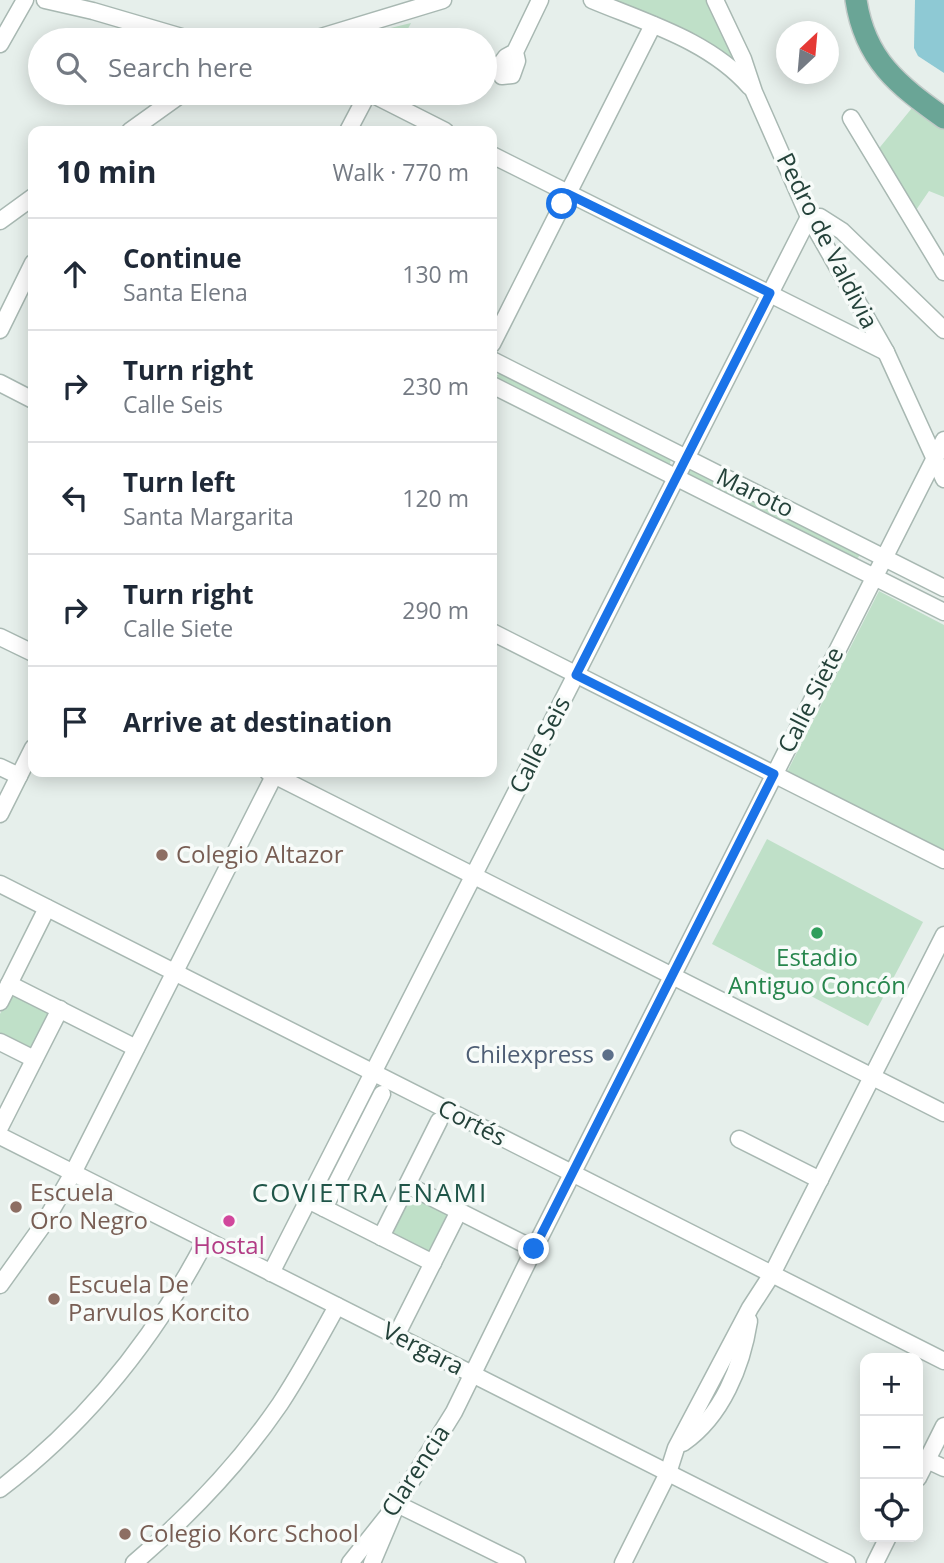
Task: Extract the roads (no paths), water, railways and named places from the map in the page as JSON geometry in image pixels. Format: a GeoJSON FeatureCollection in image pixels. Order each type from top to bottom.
{"type":"FeatureCollection","features":[{"type":"Feature","properties":{"kind":"main road"},"geometry":{"type":"LineString","coordinates":[[856,0],[869,43],[888,73],[944,118]]}},
{"type":"Feature","properties":{"kind":"street"},"geometry":{"type":"LineString","coordinates":[[0,44],[25,0]]}},
{"type":"Feature","properties":{"kind":"street"},"geometry":{"type":"LineString","coordinates":[[45,0],[95,6],[158,28]]}},
{"type":"Feature","properties":{"kind":"street"},"geometry":{"type":"LineString","coordinates":[[351,28],[443,0]]}},
{"type":"Feature","properties":{"kind":"street"},"geometry":{"type":"LineString","coordinates":[[515,52],[540,0]]}},
{"type":"Feature","properties":{"kind":"street"},"geometry":{"type":"LineString","coordinates":[[592,0],[690,42],[718,58],[754,92]]}},
{"type":"Feature","properties":{"kind":"street","name":"Pedro de Valdivia"},"geometry":{"type":"LineString","coordinates":[[715,0],[743,59],[754,92],[809,217],[886,352],[944,480]]}},
{"type":"Feature","properties":{"kind":"street"},"geometry":{"type":"LineString","coordinates":[[497,334],[653,25]]}},
{"type":"Feature","properties":{"kind":"street"},"geometry":{"type":"LineString","coordinates":[[137,126],[166,105]]}},
{"type":"Feature","properties":{"kind":"street"},"geometry":{"type":"LineString","coordinates":[[351,126],[362,105]]}},
{"type":"Feature","properties":{"kind":"street"},"geometry":{"type":"LineString","coordinates":[[393,105],[435,126]]}},
{"type":"Feature","properties":{"kind":"street"},"geometry":{"type":"LineString","coordinates":[[851,118],[944,272]]}},
{"type":"Feature","properties":{"kind":"street"},"geometry":{"type":"LineString","coordinates":[[497,158],[886,352]]}},
{"type":"Feature","properties":{"kind":"street"},"geometry":{"type":"LineString","coordinates":[[0,221],[28,201]]}},
{"type":"Feature","properties":{"kind":"street"},"geometry":{"type":"LineString","coordinates":[[809,217],[820,218],[842,231],[944,330]]}},
{"type":"Feature","properties":{"kind":"street","name":"Calle Seis"},"geometry":{"type":"LineString","coordinates":[[271,1273],[809,217]]}},
{"type":"Feature","properties":{"kind":"street"},"geometry":{"type":"LineString","coordinates":[[0,330],[28,273]]}},
{"type":"Feature","properties":{"kind":"street","name":"Maroto"},"geometry":{"type":"LineString","coordinates":[[497,363],[944,588]]}},
{"type":"Feature","properties":{"kind":"street"},"geometry":{"type":"LineString","coordinates":[[0,383],[28,397]]}},
{"type":"Feature","properties":{"kind":"street","name":"Maroto"},"geometry":{"type":"LineString","coordinates":[[497,388],[944,612]]}},
{"type":"Feature","properties":{"kind":"street","name":"Calle Siete"},"geometry":{"type":"LineString","coordinates":[[472,1374],[944,440]]}},
{"type":"Feature","properties":{"kind":"street"},"geometry":{"type":"LineString","coordinates":[[497,635],[944,860]]}},
{"type":"Feature","properties":{"kind":"street"},"geometry":{"type":"LineString","coordinates":[[0,636],[28,650]]}},
{"type":"Feature","properties":{"kind":"street"},"geometry":{"type":"LineString","coordinates":[[0,814],[28,758]]}},
{"type":"Feature","properties":{"kind":"street"},"geometry":{"type":"LineString","coordinates":[[0,767],[19,776]]}},
{"type":"Feature","properties":{"kind":"street"},"geometry":{"type":"LineString","coordinates":[[0,1285],[43,1225],[73,1172],[270,777]]}},
{"type":"Feature","properties":{"kind":"street"},"geometry":{"type":"LineString","coordinates":[[280,777],[944,1113]]}},
{"type":"Feature","properties":{"kind":"street","name":"Cortés"},"geometry":{"type":"LineString","coordinates":[[0,884],[944,1361]]}},
{"type":"Feature","properties":{"kind":"street"},"geometry":{"type":"LineString","coordinates":[[0,1002],[47,908]]}},
{"type":"Feature","properties":{"kind":"street"},"geometry":{"type":"LineString","coordinates":[[623,1563],[668,1473],[677,1448],[706,1422],[726,1391],[742,1351],[750,1308],[772,1275],[944,935]]}},
{"type":"Feature","properties":{"kind":"street"},"geometry":{"type":"LineString","coordinates":[[9,984],[136,1048]]}},
{"type":"Feature","properties":{"kind":"street"},"geometry":{"type":"LineString","coordinates":[[0,1127],[60,1009]]}},
{"type":"Feature","properties":{"kind":"street"},"geometry":{"type":"LineString","coordinates":[[0,1042],[34,1059]]}},
{"type":"Feature","properties":{"kind":"street"},"geometry":{"type":"LineString","coordinates":[[324,1208],[382,1094]]}},
{"type":"Feature","properties":{"kind":"street"},"geometry":{"type":"LineString","coordinates":[[381,1237],[439,1121]]}},
{"type":"Feature","properties":{"kind":"street","name":"Vergara"},"geometry":{"type":"LineString","coordinates":[[0,1136],[846,1563]]}},
{"type":"Feature","properties":{"kind":"street"},"geometry":{"type":"LineString","coordinates":[[738,1139],[820,1180]]}},
{"type":"Feature","properties":{"kind":"street"},"geometry":{"type":"LineString","coordinates":[[407,1185],[534,1249]]}},
{"type":"Feature","properties":{"kind":"street"},"geometry":{"type":"LineString","coordinates":[[309,1200],[433,1263]]}},
{"type":"Feature","properties":{"kind":"street"},"geometry":{"type":"LineString","coordinates":[[396,1336],[459,1211]]}},
{"type":"Feature","properties":{"kind":"street"},"geometry":{"type":"LineString","coordinates":[[0,1489],[68,1432],[114,1383],[173,1301],[206,1240]]}},
{"type":"Feature","properties":{"kind":"street"},"geometry":{"type":"LineString","coordinates":[[134,1563],[191,1511],[240,1457],[298,1376],[337,1306]]}},
{"type":"Feature","properties":{"kind":"street","name":"Clarencia"},"geometry":{"type":"LineString","coordinates":[[350,1563],[397,1504],[442,1434],[472,1374]]}},
{"type":"Feature","properties":{"kind":"street"},"geometry":{"type":"LineString","coordinates":[[923,1468],[944,1426]]}},
{"type":"Feature","properties":{"kind":"street"},"geometry":{"type":"LineString","coordinates":[[927,1460],[944,1468]]}},
{"type":"Feature","properties":{"kind":"street"},"geometry":{"type":"LineString","coordinates":[[372,1563],[397,1504],[517,1563]]}},
{"type":"Feature","properties":{"kind":"street"},"geometry":{"type":"LineString","coordinates":[[875,1563],[886,1542]]}},
{"type":"Feature","properties":{"kind":"water"},"geometry":{"type":"Polygon","coordinates":[[[915,0],[944,0],[944,73],[918,56],[914,48],[915,0]]]}},
{"type":"Feature","properties":{"kind":"place","name":"Colegio Altazor"},"geometry":{"type":"Point","coordinates":[162,855]}},
{"type":"Feature","properties":{"kind":"place","name":"Estadio Antiguo Concón"},"geometry":{"type":"Point","coordinates":[817,933]}},
{"type":"Feature","properties":{"kind":"place","name":"Chilexpress"},"geometry":{"type":"Point","coordinates":[608,1055]}},
{"type":"Feature","properties":{"kind":"place","name":"Escuela Oro Negro"},"geometry":{"type":"Point","coordinates":[16,1207]}},
{"type":"Feature","properties":{"kind":"place","name":"Hostal"},"geometry":{"type":"Point","coordinates":[229,1221]}},
{"type":"Feature","properties":{"kind":"place","name":"Escuela De Parvulos Korcito"},"geometry":{"type":"Point","coordinates":[54,1299]}},
{"type":"Feature","properties":{"kind":"place","name":"Colegio Korc School"},"geometry":{"type":"Point","coordinates":[125,1534]}},
{"type":"Feature","properties":{"kind":"district","name":"COVIETRA ENAMI"},"geometry":{"type":"Point","coordinates":[370,1193]}}]}
